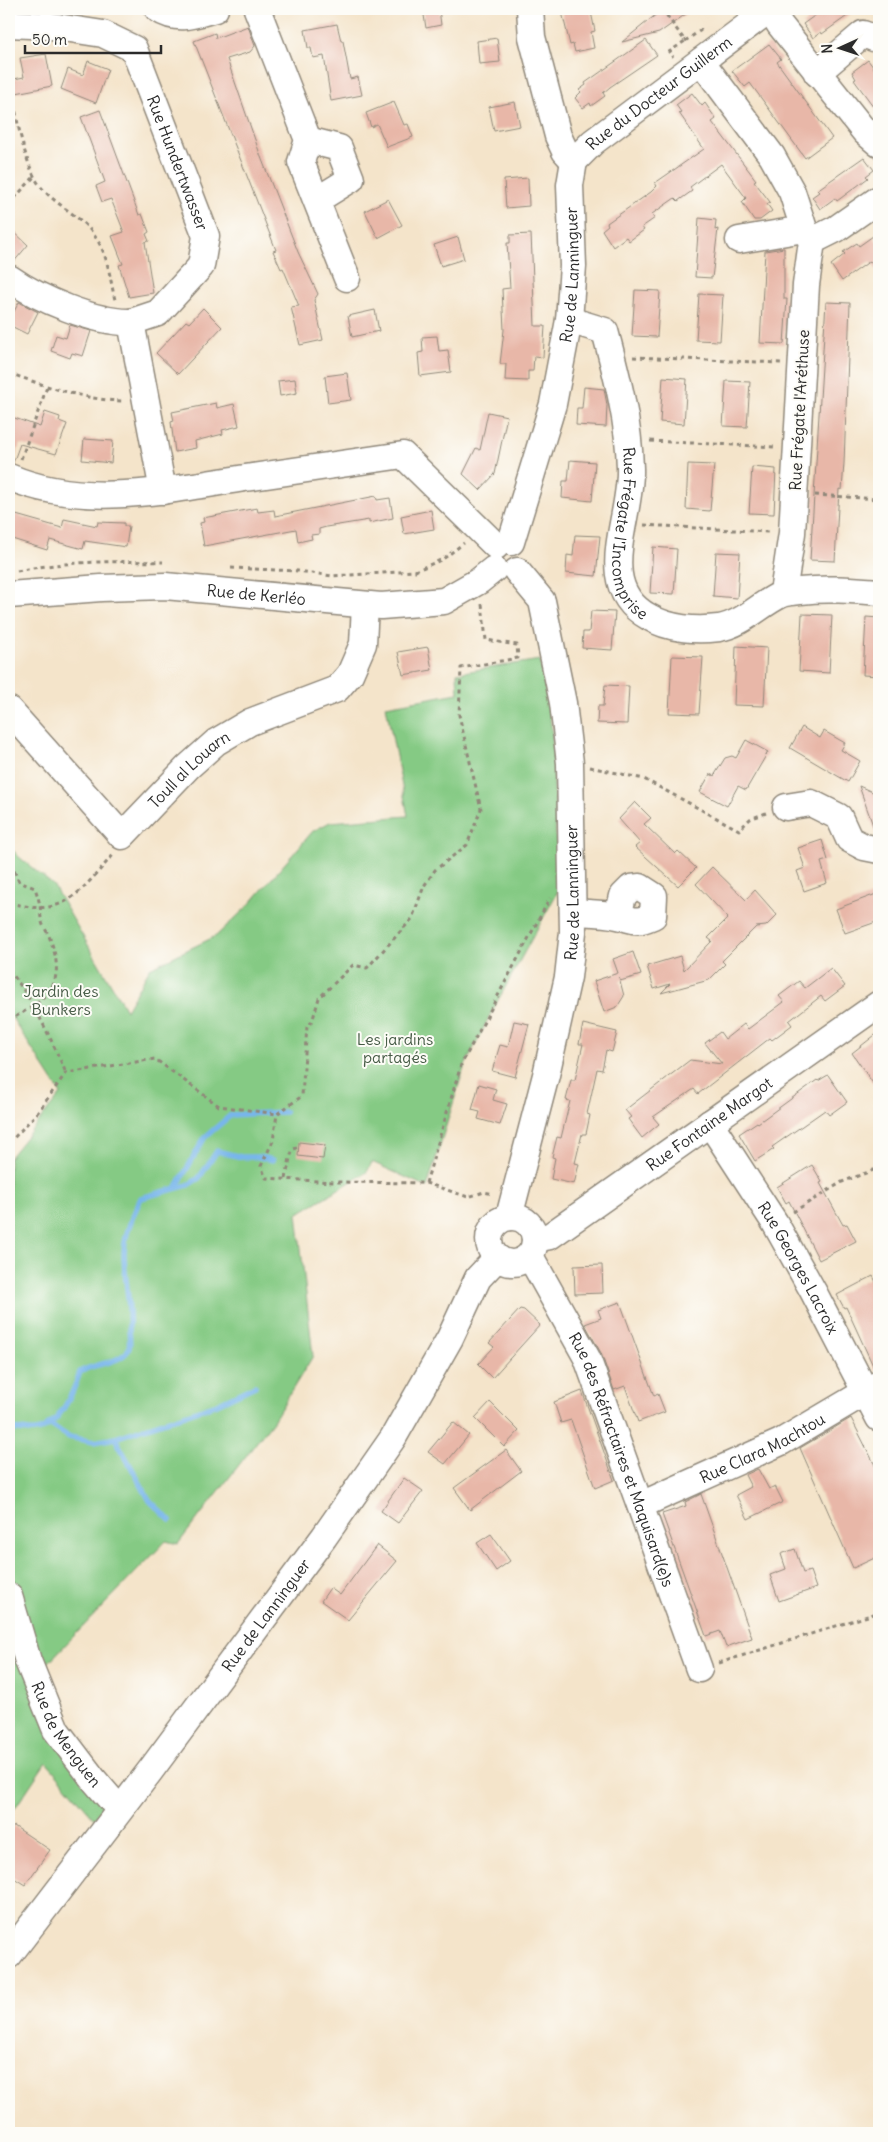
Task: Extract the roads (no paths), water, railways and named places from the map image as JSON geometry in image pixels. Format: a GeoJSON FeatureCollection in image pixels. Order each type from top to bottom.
{"type":"FeatureCollection","features":[{"type":"Feature","properties":{"kind":"street"},"geometry":{"type":"LineString","coordinates":[[158,9],[169,16],[188,16],[215,9]]}},
{"type":"Feature","properties":{"kind":"street"},"geometry":{"type":"LineString","coordinates":[[257,9],[308,140],[301,162],[347,278]]}},
{"type":"Feature","properties":{"kind":"street"},"geometry":{"type":"LineString","coordinates":[[530,9],[532,37],[558,136],[565,151],[574,161]]}},
{"type":"Feature","properties":{"kind":"street"},"geometry":{"type":"LineString","coordinates":[[770,9],[817,73],[865,132],[879,144]]}},
{"type":"Feature","properties":{"kind":"street","name":"Rue du Docteur Guillerm"},"geometry":{"type":"LineString","coordinates":[[574,161],[593,142],[770,9]]}},
{"type":"Feature","properties":{"kind":"street","name":"Rue Hundertwasser"},"geometry":{"type":"LineString","coordinates":[[9,24],[51,26],[103,34],[134,49],[206,236],[200,266],[158,313],[126,322]]}},
{"type":"Feature","properties":{"kind":"street"},"geometry":{"type":"LineString","coordinates":[[817,73],[863,34],[879,40]]}},
{"type":"Feature","properties":{"kind":"street","name":"Rue Frégate l'Aréthuse"},"geometry":{"type":"LineString","coordinates":[[692,67],[772,156],[792,192],[808,235],[792,534],[783,593]]}},
{"type":"Feature","properties":{"kind":"street"},"geometry":{"type":"LineString","coordinates":[[308,140],[339,148],[351,179],[317,200]]}},
{"type":"Feature","properties":{"kind":"street","name":"Rue de Lanninguer"},"geometry":{"type":"LineString","coordinates":[[511,1208],[546,1075],[568,976],[573,932],[570,763],[563,703],[542,601],[496,557],[553,404],[569,320],[573,266],[570,185],[574,161]]}},
{"type":"Feature","properties":{"kind":"street"},"geometry":{"type":"LineString","coordinates":[[739,240],[808,235],[836,229],[879,199]]}},
{"type":"Feature","properties":{"kind":"street"},"geometry":{"type":"LineString","coordinates":[[9,278],[21,286],[65,307],[126,322],[145,401],[163,491]]}},
{"type":"Feature","properties":{"kind":"street","name":"Rue Frégate l'Incomprise"},"geometry":{"type":"LineString","coordinates":[[569,320],[605,331],[630,440],[631,487],[618,550],[618,577],[625,595],[639,612],[660,623],[690,629],[720,628],[746,617],[783,593],[826,588],[879,592]]}},
{"type":"Feature","properties":{"kind":"street"},"geometry":{"type":"LineString","coordinates":[[10,480],[52,491],[100,495],[163,491],[403,455],[496,557]]}},
{"type":"Feature","properties":{"kind":"street","name":"Rue de Kerléo"},"geometry":{"type":"LineString","coordinates":[[10,584],[101,588],[165,586],[364,606],[381,606],[444,601],[496,557]]}},
{"type":"Feature","properties":{"kind":"street","name":"Toull al Louarn"},"geometry":{"type":"LineString","coordinates":[[9,710],[122,836],[188,767],[216,742],[250,722],[337,688],[350,674],[363,644],[364,606]]}},
{"type":"Feature","properties":{"kind":"street"},"geometry":{"type":"LineString","coordinates":[[786,807],[812,804],[838,816],[849,839],[864,847],[879,850]]}},
{"type":"Feature","properties":{"kind":"street"},"geometry":{"type":"LineString","coordinates":[[573,903],[618,916]]}},
{"type":"Feature","properties":{"kind":"street","name":"Rue Fontaine Margot"},"geometry":{"type":"LineString","coordinates":[[533,1247],[879,1004]]}},
{"type":"Feature","properties":{"kind":"street","name":"Rue Georges Lacroix"},"geometry":{"type":"LineString","coordinates":[[710,1123],[775,1223],[813,1290],[873,1388],[879,1418]]}},
{"type":"Feature","properties":{"kind":"street"},"geometry":{"type":"LineString","coordinates":[[511,1208],[530,1225],[533,1247],[522,1262],[514,1264],[504,1263],[496,1258],[489,1245],[490,1230],[511,1208]]}},
{"type":"Feature","properties":{"kind":"street","name":"Rue des Réfractaires et Maquisard(e)s"},"geometry":{"type":"LineString","coordinates":[[533,1247],[587,1358],[699,1669]]}},
{"type":"Feature","properties":{"kind":"street","name":"Rue de Lanninguer"},"geometry":{"type":"LineString","coordinates":[[9,1955],[286,1591],[393,1438],[450,1338],[478,1278],[496,1258]]}},
{"type":"Feature","properties":{"kind":"street","name":"Rue Clara Machtou"},"geometry":{"type":"LineString","coordinates":[[640,1504],[781,1442],[873,1388]]}},
{"type":"Feature","properties":{"kind":"street","name":"Rue de Menguen"},"geometry":{"type":"LineString","coordinates":[[9,1596],[28,1662],[56,1730],[119,1809]]}},
{"type":"Feature","properties":{"kind":"waterway"},"geometry":{"type":"LineString","coordinates":[[176,1188],[205,1137],[231,1115],[285,1112]]}},
{"type":"Feature","properties":{"kind":"waterway"},"geometry":{"type":"LineString","coordinates":[[9,1431],[36,1431],[47,1426],[54,1421],[65,1406],[80,1372],[116,1360],[128,1351],[130,1341],[129,1309],[124,1247],[130,1225],[141,1198],[188,1185],[199,1178],[217,1151],[241,1157],[259,1157],[273,1160]]}},
{"type":"Feature","properties":{"kind":"waterway"},"geometry":{"type":"LineString","coordinates":[[49,1424],[69,1437],[94,1442],[115,1438],[217,1404],[255,1386]]}},
{"type":"Feature","properties":{"kind":"waterway"},"geometry":{"type":"LineString","coordinates":[[115,1438],[150,1501],[170,1520]]}},
{"type":"Feature","properties":{"kind":"park label","name":"Jardin des Bunkers"},"geometry":{"type":"Point","coordinates":[61,1000]}},
{"type":"Feature","properties":{"kind":"park label","name":"Les jardins partagés"},"geometry":{"type":"Point","coordinates":[395,1048]}}]}
